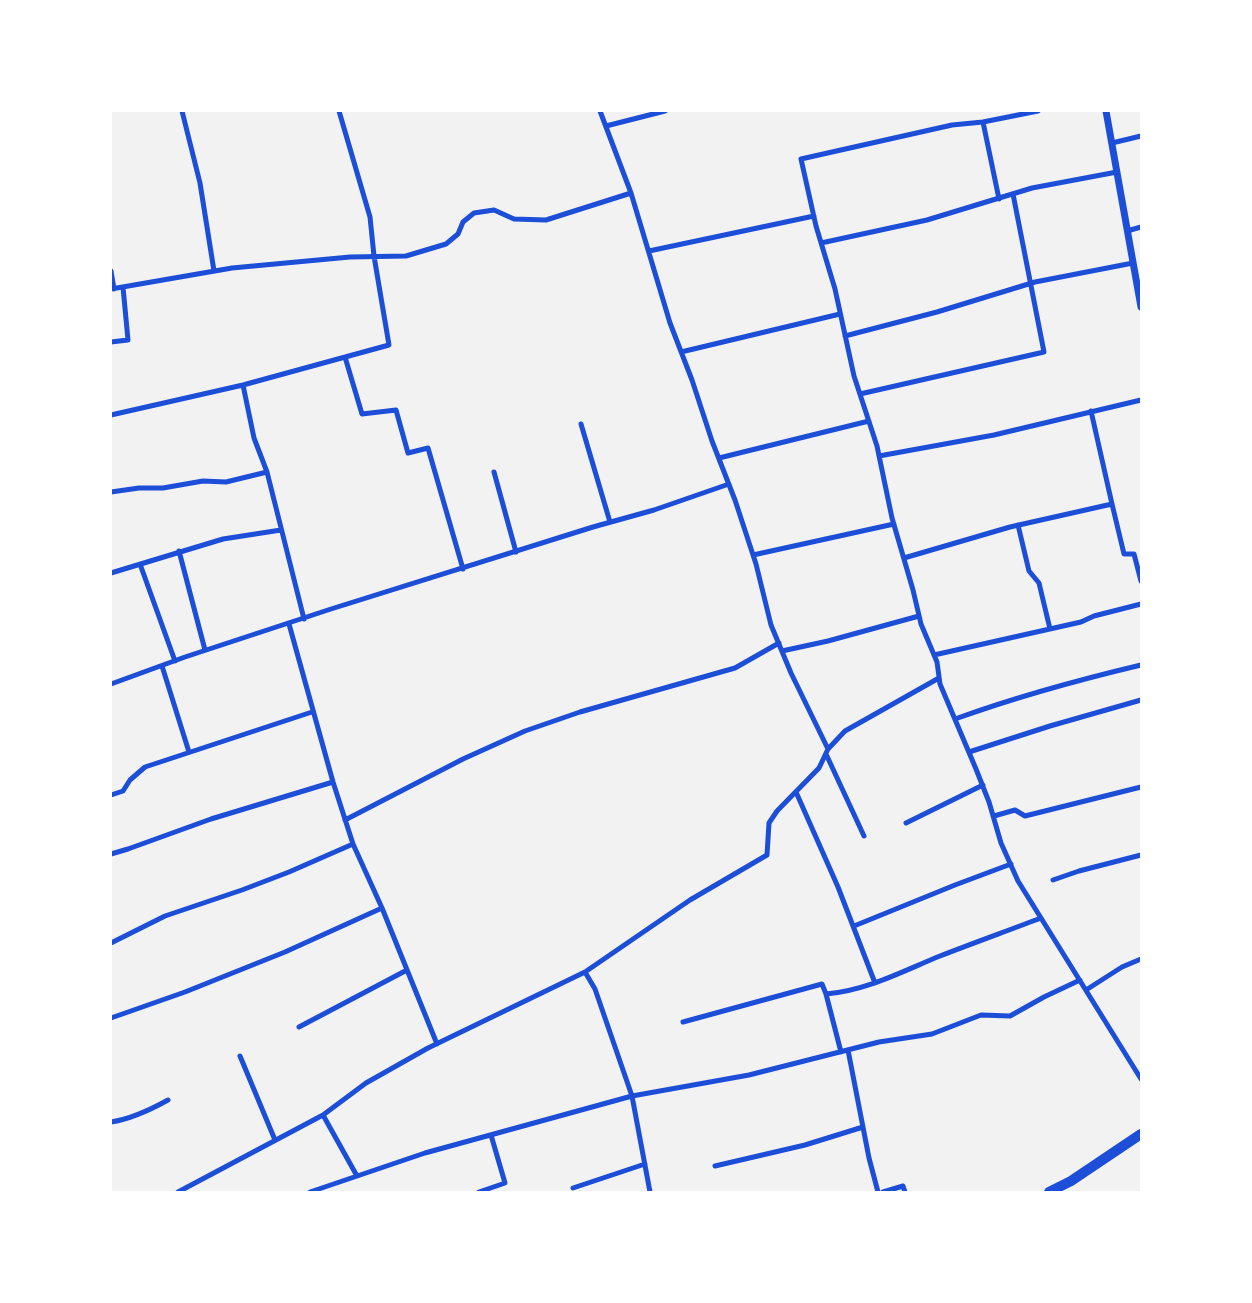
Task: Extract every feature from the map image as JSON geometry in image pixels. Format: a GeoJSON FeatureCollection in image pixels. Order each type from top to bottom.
{"type":"FeatureCollection","features":[{"type":"Feature","properties":{"kind":"highway"},"geometry":{"type":"LineString","coordinates":[[1050,1192],[1071,1181],[1141,1134]]}},
{"type":"Feature","properties":{"kind":"street"},"geometry":{"type":"LineString","coordinates":[[182,111],[200,183],[214,271]]}},
{"type":"Feature","properties":{"kind":"street"},"geometry":{"type":"LineString","coordinates":[[111,415],[243,385],[390,345],[374,256],[370,218],[339,111]]}},
{"type":"Feature","properties":{"kind":"street"},"geometry":{"type":"LineString","coordinates":[[600,111],[631,193],[670,323],[753,555],[770,625],[864,836]]}},
{"type":"Feature","properties":{"kind":"street"},"geometry":{"type":"LineString","coordinates":[[606,126],[665,111]]}},
{"type":"Feature","properties":{"kind":"street"},"geometry":{"type":"LineString","coordinates":[[1038,111],[983,122],[952,125],[801,159],[846,336],[854,376],[880,456],[894,524],[919,616],[934,655],[939,678],[983,785],[1002,843],[1018,881],[1141,1079]]}},
{"type":"Feature","properties":{"kind":"street"},"geometry":{"type":"LineString","coordinates":[[1106,111],[1141,307]]}},
{"type":"Feature","properties":{"kind":"street"},"geometry":{"type":"LineString","coordinates":[[983,122],[999,199]]}},
{"type":"Feature","properties":{"kind":"street"},"geometry":{"type":"LineString","coordinates":[[1112,143],[1141,136]]}},
{"type":"Feature","properties":{"kind":"street"},"geometry":{"type":"LineString","coordinates":[[821,243],[927,220],[1032,188],[1117,172]]}},
{"type":"Feature","properties":{"kind":"street"},"geometry":{"type":"LineString","coordinates":[[111,270],[113,289],[232,268],[350,256],[406,256],[446,244],[458,234],[463,222],[474,213],[494,210],[514,219],[546,220],[631,193]]}},
{"type":"Feature","properties":{"kind":"street"},"geometry":{"type":"LineString","coordinates":[[860,394],[1044,352],[1013,194]]}},
{"type":"Feature","properties":{"kind":"street"},"geometry":{"type":"LineString","coordinates":[[648,251],[814,216]]}},
{"type":"Feature","properties":{"kind":"street"},"geometry":{"type":"LineString","coordinates":[[1127,230],[1141,227]]}},
{"type":"Feature","properties":{"kind":"street"},"geometry":{"type":"LineString","coordinates":[[846,336],[937,312],[1030,284],[1133,263]]}},
{"type":"Feature","properties":{"kind":"street"},"geometry":{"type":"LineString","coordinates":[[111,342],[128,340],[123,287]]}},
{"type":"Feature","properties":{"kind":"street"},"geometry":{"type":"LineString","coordinates":[[681,352],[840,314]]}},
{"type":"Feature","properties":{"kind":"street"},"geometry":{"type":"LineString","coordinates":[[345,357],[362,414],[396,410],[408,453],[428,448],[463,569]]}},
{"type":"Feature","properties":{"kind":"street"},"geometry":{"type":"LineString","coordinates":[[243,385],[254,438],[267,472],[304,619]]}},
{"type":"Feature","properties":{"kind":"street"},"geometry":{"type":"LineString","coordinates":[[880,456],[994,435],[1141,400]]}},
{"type":"Feature","properties":{"kind":"street"},"geometry":{"type":"LineString","coordinates":[[1091,411],[1124,554],[1134,554],[1140,579]]}},
{"type":"Feature","properties":{"kind":"street"},"geometry":{"type":"LineString","coordinates":[[718,458],[869,421]]}},
{"type":"Feature","properties":{"kind":"street"},"geometry":{"type":"LineString","coordinates":[[581,424],[610,522]]}},
{"type":"Feature","properties":{"kind":"street"},"geometry":{"type":"LineString","coordinates":[[111,492],[139,488],[163,488],[203,481],[226,482],[267,472]]}},
{"type":"Feature","properties":{"kind":"street"},"geometry":{"type":"LineString","coordinates":[[494,472],[516,552]]}},
{"type":"Feature","properties":{"kind":"street"},"geometry":{"type":"LineString","coordinates":[[112,683],[206,650],[610,522],[654,510],[729,484]]}},
{"type":"Feature","properties":{"kind":"street"},"geometry":{"type":"LineString","coordinates":[[904,558],[1018,525],[1112,504]]}},
{"type":"Feature","properties":{"kind":"street"},"geometry":{"type":"LineString","coordinates":[[753,555],[894,524]]}},
{"type":"Feature","properties":{"kind":"street"},"geometry":{"type":"LineString","coordinates":[[1018,525],[1029,570],[1039,583],[1050,629]]}},
{"type":"Feature","properties":{"kind":"street"},"geometry":{"type":"LineString","coordinates":[[111,573],[223,539],[281,530]]}},
{"type":"Feature","properties":{"kind":"street"},"geometry":{"type":"LineString","coordinates":[[179,551],[206,650]]}},
{"type":"Feature","properties":{"kind":"street"},"geometry":{"type":"LineString","coordinates":[[140,564],[175,661]]}},
{"type":"Feature","properties":{"kind":"street"},"geometry":{"type":"LineString","coordinates":[[934,655],[1081,622],[1094,616],[1141,604]]}},
{"type":"Feature","properties":{"kind":"street"},"geometry":{"type":"LineString","coordinates":[[782,651],[828,641],[919,616]]}},
{"type":"Feature","properties":{"kind":"street"},"geometry":{"type":"LineString","coordinates":[[289,624],[312,712],[353,844],[382,908],[437,1044]]}},
{"type":"Feature","properties":{"kind":"street"},"geometry":{"type":"LineString","coordinates":[[345,820],[463,759],[525,731],[580,712],[735,668],[779,644]]}},
{"type":"Feature","properties":{"kind":"street"},"geometry":{"type":"LineString","coordinates":[[955,719],[1073,681],[1141,664]]}},
{"type":"Feature","properties":{"kind":"street"},"geometry":{"type":"LineString","coordinates":[[162,666],[189,752]]}},
{"type":"Feature","properties":{"kind":"street"},"geometry":{"type":"LineString","coordinates":[[178,1192],[324,1115],[366,1083],[437,1044],[585,972],[690,900],[767,855],[769,823],[777,811],[819,768],[827,752],[845,730],[939,678]]}},
{"type":"Feature","properties":{"kind":"street"},"geometry":{"type":"LineString","coordinates":[[969,752],[1141,700]]}},
{"type":"Feature","properties":{"kind":"street"},"geometry":{"type":"LineString","coordinates":[[111,796],[123,791],[130,780],[145,767],[312,712]]}},
{"type":"Feature","properties":{"kind":"street"},"geometry":{"type":"LineString","coordinates":[[111,854],[128,850],[210,818],[333,782]]}},
{"type":"Feature","properties":{"kind":"street"},"geometry":{"type":"LineString","coordinates":[[906,823],[983,785]]}},
{"type":"Feature","properties":{"kind":"street"},"geometry":{"type":"LineString","coordinates":[[994,816],[1015,810],[1026,816],[1086,799],[1141,787]]}},
{"type":"Feature","properties":{"kind":"street"},"geometry":{"type":"LineString","coordinates":[[796,792],[854,926],[875,983]]}},
{"type":"Feature","properties":{"kind":"street"},"geometry":{"type":"LineString","coordinates":[[111,943],[165,916],[242,890],[353,844]]}},
{"type":"Feature","properties":{"kind":"street"},"geometry":{"type":"LineString","coordinates":[[1053,880],[1141,855]]}},
{"type":"Feature","properties":{"kind":"street"},"geometry":{"type":"LineString","coordinates":[[854,926],[955,884],[1011,864]]}},
{"type":"Feature","properties":{"kind":"street"},"geometry":{"type":"LineString","coordinates":[[111,1018],[186,992],[285,952],[382,908]]}},
{"type":"Feature","properties":{"kind":"street"},"geometry":{"type":"LineString","coordinates":[[826,994],[837,994],[875,983],[1041,918]]}},
{"type":"Feature","properties":{"kind":"street"},"geometry":{"type":"LineString","coordinates":[[1086,990],[1122,967],[1141,959]]}},
{"type":"Feature","properties":{"kind":"street"},"geometry":{"type":"LineString","coordinates":[[299,1027],[407,970]]}},
{"type":"Feature","properties":{"kind":"street"},"geometry":{"type":"LineString","coordinates":[[585,972],[595,989],[632,1096],[650,1192]]}},
{"type":"Feature","properties":{"kind":"street"},"geometry":{"type":"LineString","coordinates":[[310,1192],[425,1153],[632,1096],[748,1075],[879,1042],[932,1034],[981,1015],[1010,1016],[1080,980]]}},
{"type":"Feature","properties":{"kind":"street"},"geometry":{"type":"LineString","coordinates":[[683,1022],[822,984],[841,1052]]}},
{"type":"Feature","properties":{"kind":"street"},"geometry":{"type":"LineString","coordinates":[[848,1050],[869,1158],[878,1192]]}},
{"type":"Feature","properties":{"kind":"street"},"geometry":{"type":"LineString","coordinates":[[240,1056],[275,1140]]}},
{"type":"Feature","properties":{"kind":"street"},"geometry":{"type":"LineString","coordinates":[[111,1122],[121,1120],[168,1100]]}},
{"type":"Feature","properties":{"kind":"street"},"geometry":{"type":"LineString","coordinates":[[324,1115],[357,1176]]}},
{"type":"Feature","properties":{"kind":"street"},"geometry":{"type":"LineString","coordinates":[[715,1166],[805,1145],[863,1127]]}},
{"type":"Feature","properties":{"kind":"street"},"geometry":{"type":"LineString","coordinates":[[479,1192],[504,1183],[491,1135]]}},
{"type":"Feature","properties":{"kind":"street"},"geometry":{"type":"LineString","coordinates":[[573,1188],[645,1164]]}},
{"type":"Feature","properties":{"kind":"street"},"geometry":{"type":"LineString","coordinates":[[883,1192],[903,1186],[905,1192]]}}]}
